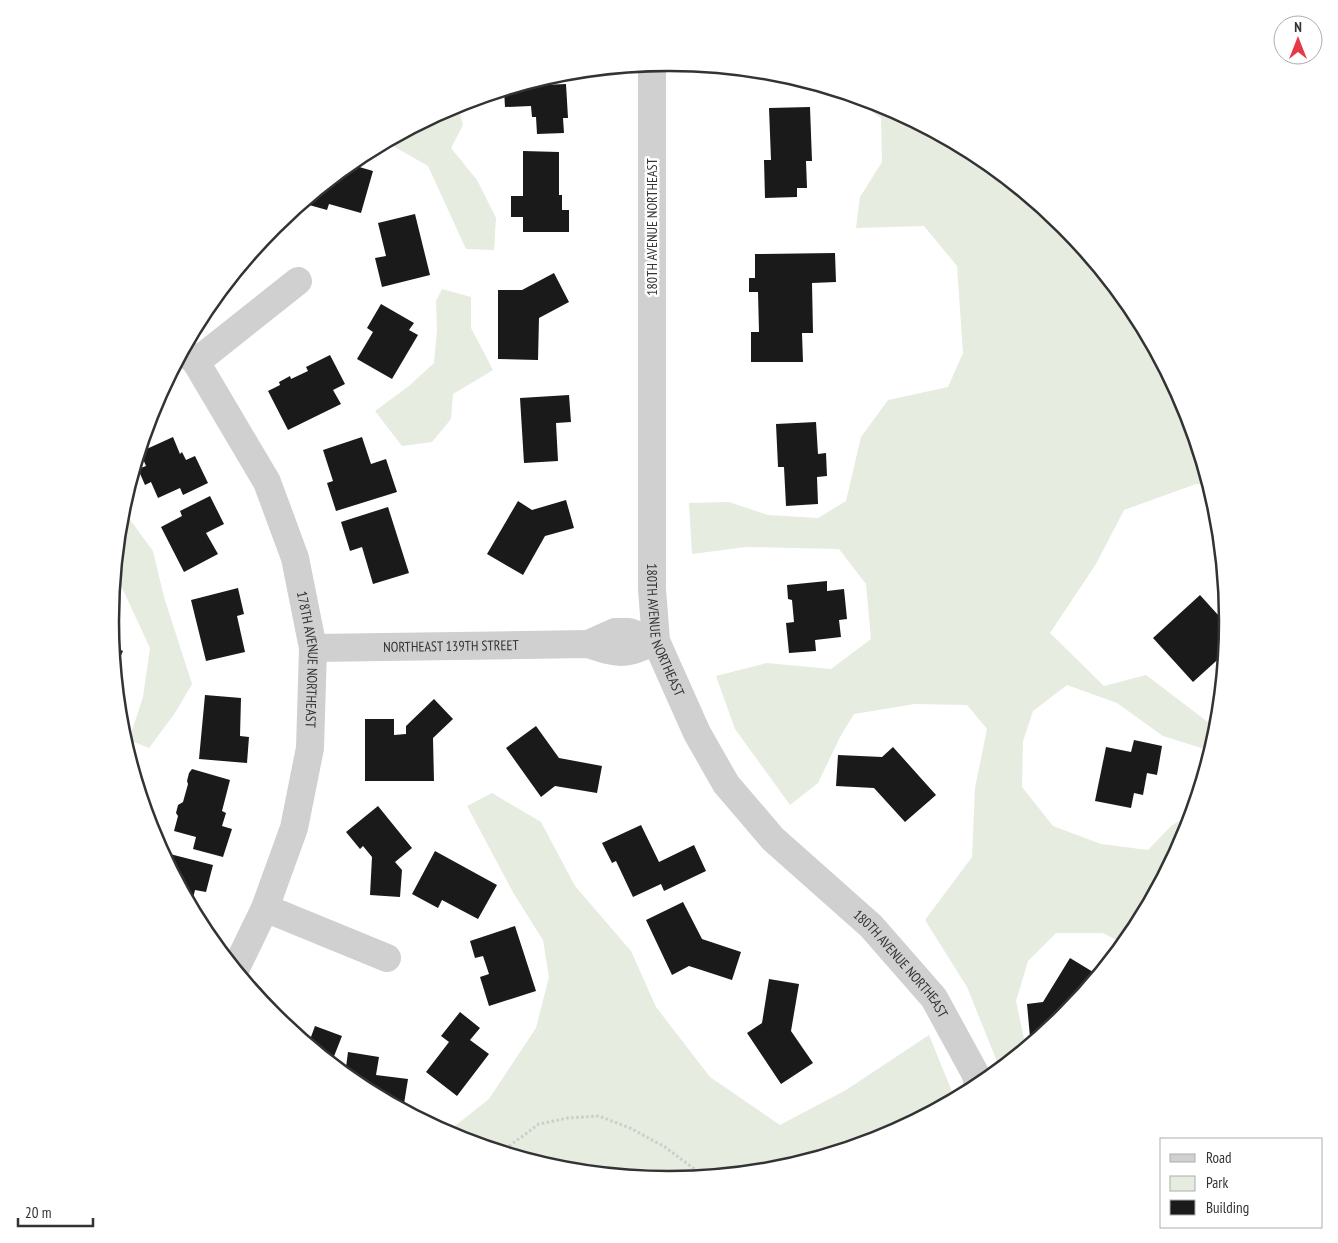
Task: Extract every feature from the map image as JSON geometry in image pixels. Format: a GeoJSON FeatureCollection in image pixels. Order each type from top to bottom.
{"type":"FeatureCollection","features":[{"type":"Feature","properties":{"kind":"street","name":"180TH AVENUE NORTHEAST"},"geometry":{"type":"LineString","coordinates":[[652,71],[652,589],[656,641],[697,732],[726,784],[773,839],[871,926],[934,998],[977,1078]]}},
{"type":"Feature","properties":{"kind":"street"},"geometry":{"type":"LineString","coordinates":[[190,356],[298,281]]}},
{"type":"Feature","properties":{"kind":"street","name":"178TH AVENUE NORTHEAST"},"geometry":{"type":"LineString","coordinates":[[190,356],[267,482],[295,558],[314,648],[310,748],[294,828],[265,908],[238,963]]}},
{"type":"Feature","properties":{"kind":"street","name":"NORTHEAST 139TH STREET"},"geometry":{"type":"LineString","coordinates":[[314,648],[588,644],[615,632],[629,632],[656,641]]}},
{"type":"Feature","properties":{"kind":"street"},"geometry":{"type":"LineString","coordinates":[[265,908],[387,958]]}},
{"type":"Feature","properties":{"kind":"path"},"geometry":{"type":"LineString","coordinates":[[507,1147],[539,1124],[568,1118],[599,1116],[630,1128],[665,1147],[697,1171]]}},
{"type":"Feature","properties":{"kind":"green space"},"geometry":{"type":"Polygon","coordinates":[[[866,108],[912,128],[975,164],[1032,208],[1083,259],[1127,316],[1163,378],[1190,445],[1202,484],[1196,484],[1124,510],[1096,564],[1050,633],[1104,686],[1146,675],[1210,724],[1204,749],[1163,736],[1117,703],[1067,685],[1033,711],[1023,741],[1022,787],[1053,826],[1101,844],[1148,850],[1171,826],[1182,819],[1163,865],[1146,897],[1117,940],[1103,933],[1056,933],[1028,961],[1016,1001],[1025,1041],[997,1063],[967,987],[925,920],[972,857],[975,788],[987,729],[967,705],[915,704],[854,714],[840,737],[818,783],[790,805],[735,729],[716,676],[767,663],[831,669],[871,639],[866,584],[839,549],[746,547],[692,554],[689,503],[729,502],[768,515],[818,518],[846,501],[861,437],[888,400],[948,387],[963,353],[957,266],[924,226],[856,228],[860,197],[882,162],[881,118],[866,108]]]}},
{"type":"Feature","properties":{"kind":"green space"},"geometry":{"type":"Polygon","coordinates":[[[459,112],[463,125],[451,148],[477,180],[496,218],[494,250],[466,249],[428,166],[393,146],[459,112]]]}},
{"type":"Feature","properties":{"kind":"green space"},"geometry":{"type":"Polygon","coordinates":[[[442,289],[471,297],[471,328],[493,370],[453,394],[451,419],[432,442],[402,446],[375,411],[409,386],[434,363],[437,331],[436,301],[442,289]]]}},
{"type":"Feature","properties":{"kind":"green space"},"geometry":{"type":"Polygon","coordinates":[[[128,518],[153,551],[164,597],[192,684],[175,713],[149,748],[132,741],[130,735],[143,697],[150,648],[120,584],[128,518]]]}},
{"type":"Feature","properties":{"kind":"green space"},"geometry":{"type":"Polygon","coordinates":[[[492,793],[541,822],[575,886],[631,951],[656,1007],[710,1077],[780,1125],[846,1090],[929,1035],[952,1093],[912,1115],[846,1143],[776,1161],[705,1171],[633,1171],[562,1161],[492,1143],[453,1128],[489,1099],[536,1028],[549,977],[543,940],[514,894],[467,806],[492,793]]]}},
{"type":"Feature","properties":{"kind":"building"},"geometry":{"type":"Polygon","coordinates":[[[566,84],[568,118],[563,118],[564,133],[537,134],[536,117],[532,117],[531,106],[505,107],[504,96],[550,85],[566,84]]]}},
{"type":"Feature","properties":{"kind":"building"},"geometry":{"type":"Polygon","coordinates":[[[810,107],[812,161],[806,161],[807,188],[797,188],[797,197],[765,198],[764,160],[771,160],[769,108],[810,107]]]}},
{"type":"Feature","properties":{"kind":"building"},"geometry":{"type":"Polygon","coordinates":[[[523,151],[559,152],[559,195],[562,195],[562,210],[569,210],[569,232],[523,232],[523,217],[511,217],[511,196],[523,196],[523,151]]]}},
{"type":"Feature","properties":{"kind":"building"},"geometry":{"type":"Polygon","coordinates":[[[359,167],[373,171],[361,213],[329,204],[327,210],[310,205],[359,167]]]}},
{"type":"Feature","properties":{"kind":"building"},"geometry":{"type":"Polygon","coordinates":[[[415,214],[430,275],[382,287],[375,258],[386,256],[378,223],[415,214]]]}},
{"type":"Feature","properties":{"kind":"building"},"geometry":{"type":"Polygon","coordinates":[[[835,253],[836,282],[812,283],[813,333],[802,333],[803,362],[751,362],[751,332],[759,332],[758,292],[749,292],[749,278],[755,278],[755,254],[835,253]]]}},
{"type":"Feature","properties":{"kind":"building"},"geometry":{"type":"Polygon","coordinates":[[[554,273],[569,302],[539,318],[538,360],[498,359],[498,290],[522,290],[554,273]]]}},
{"type":"Feature","properties":{"kind":"building"},"geometry":{"type":"Polygon","coordinates":[[[381,304],[414,323],[409,330],[418,335],[392,379],[357,359],[373,332],[367,328],[381,304]]]}},
{"type":"Feature","properties":{"kind":"building"},"geometry":{"type":"Polygon","coordinates":[[[330,355],[345,384],[333,390],[341,404],[288,430],[268,391],[280,385],[279,382],[290,376],[291,379],[308,371],[306,367],[330,355]]]}},
{"type":"Feature","properties":{"kind":"building"},"geometry":{"type":"Polygon","coordinates":[[[569,395],[571,422],[556,423],[558,461],[524,463],[520,398],[569,395]]]}},
{"type":"Feature","properties":{"kind":"building"},"geometry":{"type":"Polygon","coordinates":[[[816,422],[818,454],[826,453],[827,476],[817,477],[818,504],[786,506],[784,467],[778,467],[776,424],[816,422]]]}},
{"type":"Feature","properties":{"kind":"building"},"geometry":{"type":"Polygon","coordinates":[[[173,437],[180,454],[182,452],[186,460],[195,456],[208,483],[183,495],[180,488],[158,498],[151,482],[145,485],[139,472],[141,468],[146,466],[143,460],[147,449],[173,437]]]}},
{"type":"Feature","properties":{"kind":"building"},"geometry":{"type":"Polygon","coordinates":[[[362,437],[371,464],[386,459],[397,492],[336,511],[327,483],[333,481],[323,450],[362,437]]]}},
{"type":"Feature","properties":{"kind":"building"},"geometry":{"type":"Polygon","coordinates":[[[210,496],[224,524],[206,533],[218,554],[184,572],[161,527],[182,516],[180,511],[210,496]]]}},
{"type":"Feature","properties":{"kind":"building"},"geometry":{"type":"Polygon","coordinates":[[[566,500],[574,528],[545,536],[523,575],[487,554],[518,501],[532,510],[566,500]]]}},
{"type":"Feature","properties":{"kind":"building"},"geometry":{"type":"Polygon","coordinates":[[[388,507],[409,573],[373,584],[362,547],[350,551],[341,522],[388,507]]]}},
{"type":"Feature","properties":{"kind":"building"},"geometry":{"type":"Polygon","coordinates":[[[827,581],[827,591],[844,589],[847,619],[839,620],[841,637],[815,640],[816,651],[789,653],[786,623],[794,622],[792,600],[788,599],[787,585],[827,581]]]}},
{"type":"Feature","properties":{"kind":"building"},"geometry":{"type":"Polygon","coordinates":[[[238,588],[244,614],[237,616],[245,652],[206,661],[191,600],[238,588]]]}},
{"type":"Feature","properties":{"kind":"building"},"geometry":{"type":"Polygon","coordinates":[[[1200,595],[1219,616],[1218,660],[1193,682],[1153,638],[1200,595]]]}},
{"type":"Feature","properties":{"kind":"building"},"geometry":{"type":"Polygon","coordinates":[[[205,695],[241,698],[240,736],[249,737],[247,763],[199,759],[205,695]]]}},
{"type":"Feature","properties":{"kind":"building"},"geometry":{"type":"Polygon","coordinates":[[[434,699],[453,719],[433,738],[434,781],[365,781],[365,719],[394,719],[394,735],[406,734],[406,726],[434,699]]]}},
{"type":"Feature","properties":{"kind":"building"},"geometry":{"type":"Polygon","coordinates":[[[536,726],[559,758],[602,766],[597,793],[555,786],[541,797],[506,748],[536,726]]]}},
{"type":"Feature","properties":{"kind":"building"},"geometry":{"type":"Polygon","coordinates":[[[1134,740],[1162,746],[1157,775],[1147,773],[1143,795],[1134,793],[1131,808],[1095,801],[1106,747],[1131,752],[1134,740]]]}},
{"type":"Feature","properties":{"kind":"building"},"geometry":{"type":"Polygon","coordinates":[[[893,747],[936,795],[905,822],[874,788],[836,786],[838,755],[882,757],[893,747]]]}},
{"type":"Feature","properties":{"kind":"building"},"geometry":{"type":"Polygon","coordinates":[[[192,769],[230,780],[222,811],[226,813],[222,826],[232,829],[223,857],[193,849],[196,837],[174,831],[178,816],[176,813],[178,805],[183,802],[189,773],[192,769]]]}},
{"type":"Feature","properties":{"kind":"building"},"geometry":{"type":"Polygon","coordinates":[[[378,806],[412,848],[395,862],[402,870],[400,897],[370,895],[372,857],[363,846],[360,849],[346,832],[378,806]]]}},
{"type":"Feature","properties":{"kind":"building"},"geometry":{"type":"Polygon","coordinates":[[[641,825],[659,862],[694,845],[706,871],[664,891],[661,884],[633,897],[616,861],[612,863],[602,843],[641,825]]]}},
{"type":"Feature","properties":{"kind":"building"},"geometry":{"type":"Polygon","coordinates":[[[435,851],[497,885],[478,919],[442,900],[438,908],[412,894],[435,851]]]}},
{"type":"Feature","properties":{"kind":"building"},"geometry":{"type":"Polygon","coordinates":[[[170,854],[213,865],[206,892],[195,890],[193,899],[170,854]]]}},
{"type":"Feature","properties":{"kind":"building"},"geometry":{"type":"Polygon","coordinates":[[[683,902],[702,939],[741,952],[732,980],[689,966],[672,975],[646,920],[683,902]]]}},
{"type":"Feature","properties":{"kind":"building"},"geometry":{"type":"Polygon","coordinates":[[[515,926],[536,991],[489,1006],[480,977],[489,974],[483,956],[475,958],[470,941],[515,926]]]}},
{"type":"Feature","properties":{"kind":"building"},"geometry":{"type":"Polygon","coordinates":[[[1070,958],[1093,972],[1058,1011],[1030,1037],[1027,1004],[1043,1002],[1070,958]]]}},
{"type":"Feature","properties":{"kind":"building"},"geometry":{"type":"Polygon","coordinates":[[[769,979],[799,984],[791,1031],[813,1063],[781,1084],[747,1033],[762,1023],[769,979]]]}},
{"type":"Feature","properties":{"kind":"building"},"geometry":{"type":"Polygon","coordinates":[[[460,1012],[480,1028],[470,1040],[489,1054],[457,1096],[426,1072],[449,1042],[441,1036],[460,1012]]]}},
{"type":"Feature","properties":{"kind":"building"},"geometry":{"type":"Polygon","coordinates":[[[315,1026],[342,1036],[334,1058],[310,1039],[315,1026]]]}},
{"type":"Feature","properties":{"kind":"building"},"geometry":{"type":"Polygon","coordinates":[[[348,1052],[379,1057],[376,1075],[408,1079],[404,1103],[363,1079],[346,1067],[348,1052]]]}}]}
